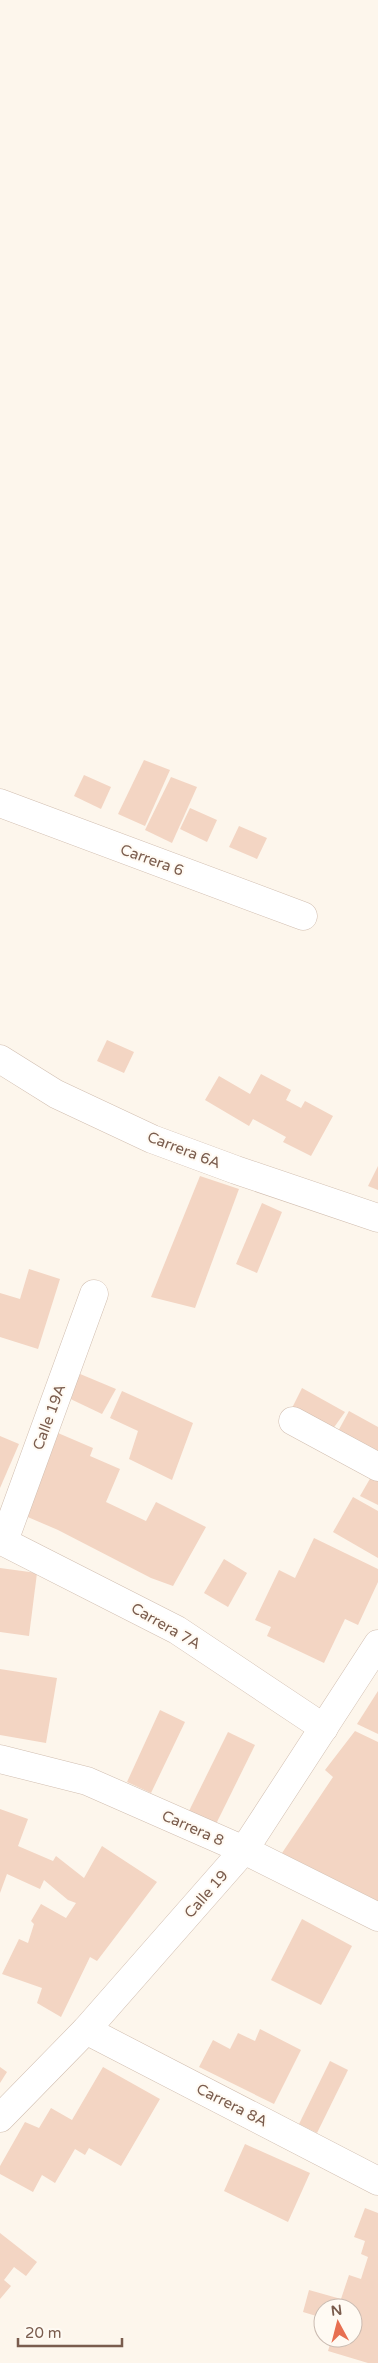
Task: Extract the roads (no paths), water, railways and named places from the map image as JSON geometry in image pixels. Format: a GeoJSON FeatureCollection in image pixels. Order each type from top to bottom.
{"type":"FeatureCollection","features":[{"type":"Feature","properties":{"kind":"street","name":"Carrera 6"},"geometry":{"type":"LineString","coordinates":[[0,803],[304,916]]}},
{"type":"Feature","properties":{"kind":"street","name":"Carrera 6A"},"geometry":{"type":"LineString","coordinates":[[0,1059],[56,1094],[152,1139],[236,1170],[378,1218]]}},
{"type":"Feature","properties":{"kind":"street","name":"Calle 19A"},"geometry":{"type":"LineString","coordinates":[[2,1540],[94,1294]]}},
{"type":"Feature","properties":{"kind":"street"},"geometry":{"type":"LineString","coordinates":[[292,1421],[378,1467]]}},
{"type":"Feature","properties":{"kind":"street","name":"Carrera 7A"},"geometry":{"type":"LineString","coordinates":[[2,1540],[177,1630],[324,1728]]}},
{"type":"Feature","properties":{"kind":"street","name":"Calle 19"},"geometry":{"type":"LineString","coordinates":[[0,2118],[86,2030],[244,1850],[378,1644]]}},
{"type":"Feature","properties":{"kind":"street","name":"Carrera 8"},"geometry":{"type":"LineString","coordinates":[[0,1759],[88,1781],[244,1850],[378,1917]]}},
{"type":"Feature","properties":{"kind":"street","name":"Carrera 8A"},"geometry":{"type":"LineString","coordinates":[[86,2030],[378,2181]]}}]}
